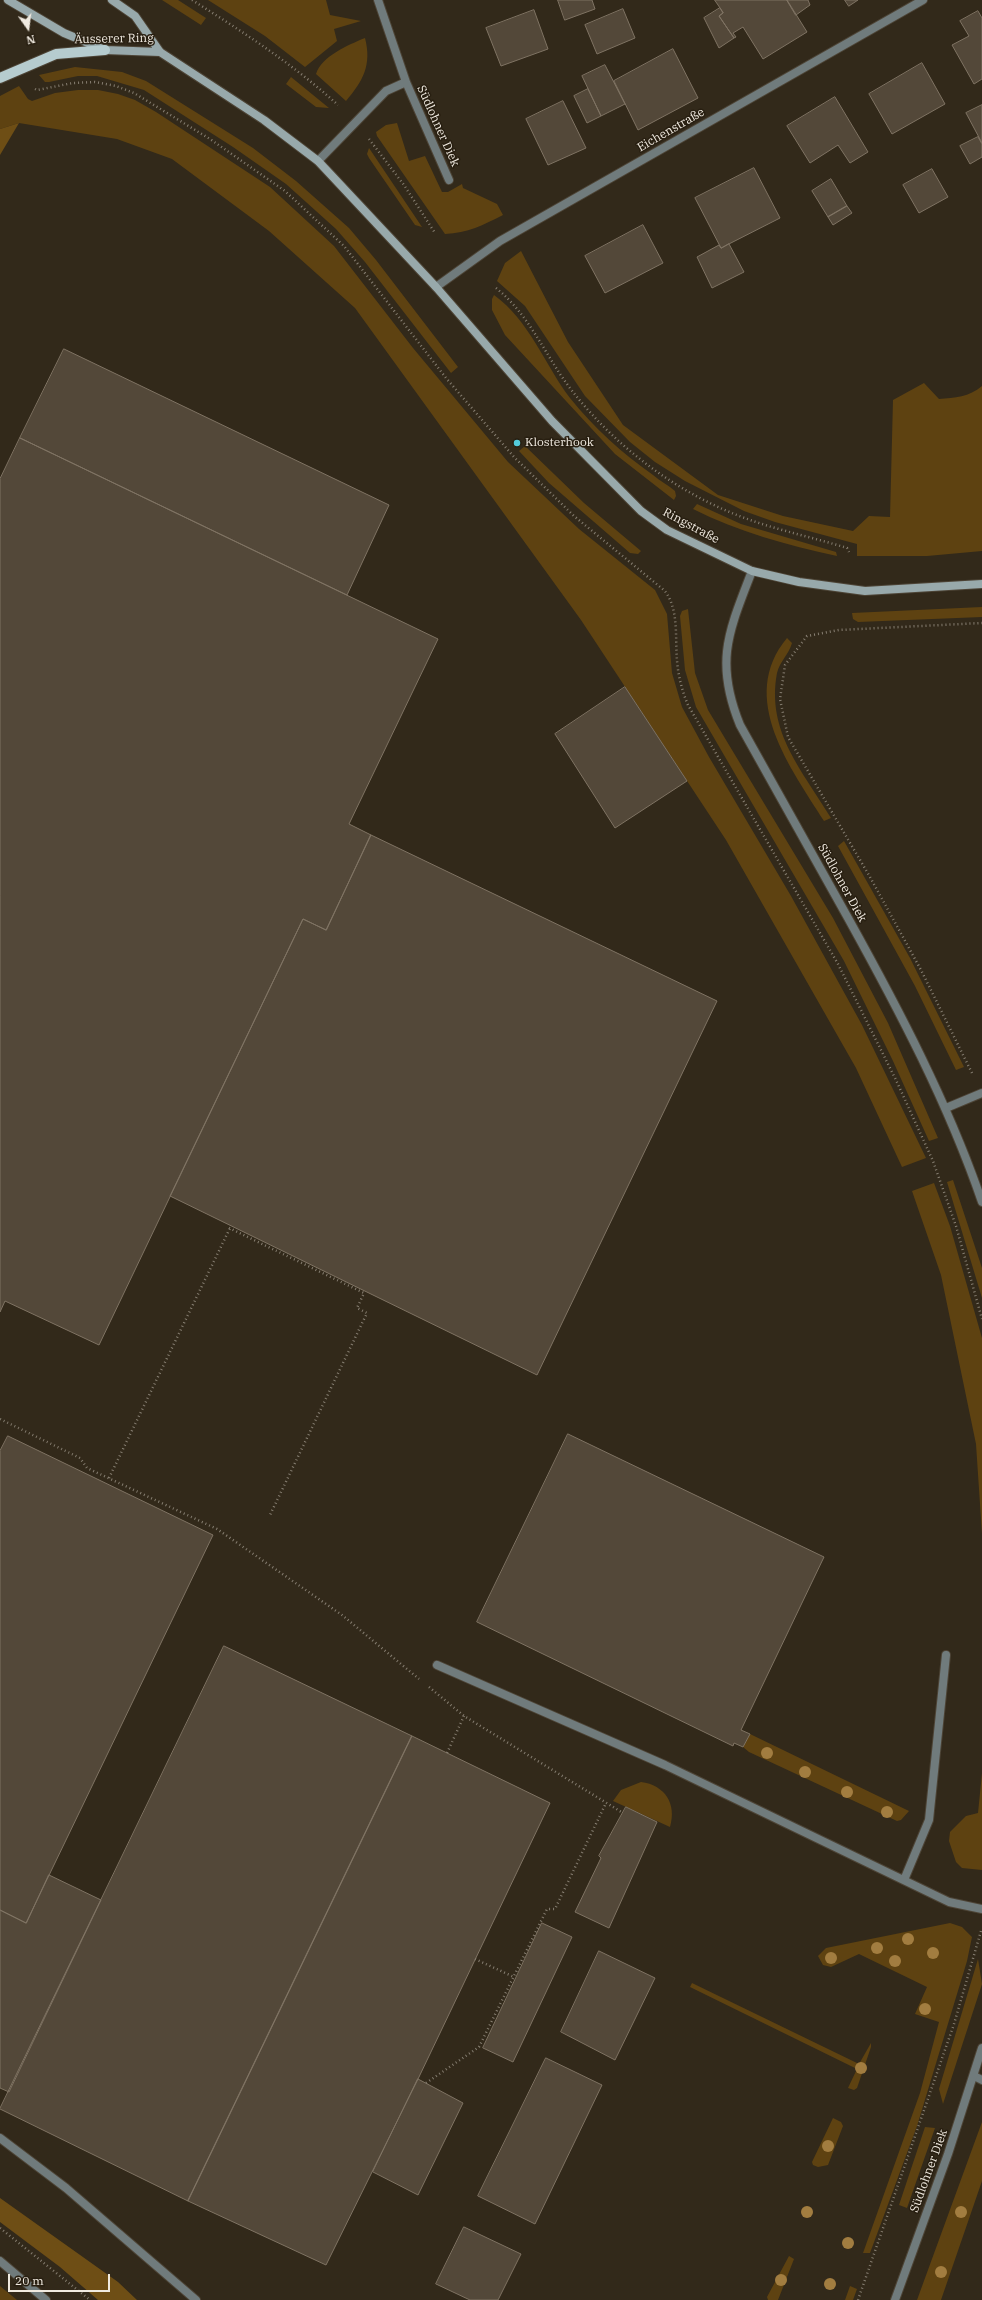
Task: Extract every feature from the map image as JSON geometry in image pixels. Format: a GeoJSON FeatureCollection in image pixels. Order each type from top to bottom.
{"type":"FeatureCollection","features":[{"type":"Feature","properties":{"kind":"main road"},"geometry":{"type":"LineString","coordinates":[[8,0],[64,33],[105,50]]}},
{"type":"Feature","properties":{"kind":"main road"},"geometry":{"type":"LineString","coordinates":[[112,0],[135,16],[160,52]]}},
{"type":"Feature","properties":{"kind":"main road","name":"Äusserer Ring"},"geometry":{"type":"LineString","coordinates":[[0,78],[56,54],[105,50],[160,52]]}},
{"type":"Feature","properties":{"kind":"main road","name":"Ringstraße"},"geometry":{"type":"LineString","coordinates":[[160,52],[264,120],[318,161],[436,286],[552,421],[642,511],[667,530],[752,571],[799,582],[865,591],[982,584]]}},
{"type":"Feature","properties":{"kind":"street","name":"Südlohner Diek"},"geometry":{"type":"LineString","coordinates":[[378,0],[406,82],[449,180]]}},
{"type":"Feature","properties":{"kind":"street","name":"Eichenstraße"},"geometry":{"type":"LineString","coordinates":[[436,286],[500,241],[923,0]]}},
{"type":"Feature","properties":{"kind":"street","name":"Südlohner Diek"},"geometry":{"type":"LineString","coordinates":[[318,161],[386,90],[406,82]]}},
{"type":"Feature","properties":{"kind":"street","name":"Südlohner Diek"},"geometry":{"type":"LineString","coordinates":[[752,571],[729,632],[725,653],[726,675],[731,705],[740,725],[883,980],[946,1108],[965,1151],[982,1202]]}},
{"type":"Feature","properties":{"kind":"street"},"geometry":{"type":"LineString","coordinates":[[946,1108],[981,1093]]}},
{"type":"Feature","properties":{"kind":"street"},"geometry":{"type":"LineString","coordinates":[[904,1880],[929,1820],[946,1655]]}},
{"type":"Feature","properties":{"kind":"street"},"geometry":{"type":"LineString","coordinates":[[437,1665],[665,1765],[949,1902],[982,1908]]}},
{"type":"Feature","properties":{"kind":"street","name":"Südlohner Diek"},"geometry":{"type":"LineString","coordinates":[[895,2300],[948,2154],[982,2048]]}},
{"type":"Feature","properties":{"kind":"street"},"geometry":{"type":"LineString","coordinates":[[974,2076],[982,2080]]}},
{"type":"Feature","properties":{"kind":"street"},"geometry":{"type":"LineString","coordinates":[[0,2138],[66,2188],[196,2300]]}},
{"type":"Feature","properties":{"kind":"street"},"geometry":{"type":"LineString","coordinates":[[0,2261],[46,2300]]}},
{"type":"Feature","properties":{"kind":"path"},"geometry":{"type":"LineString","coordinates":[[192,0],[259,42],[320,89],[338,106]]}},
{"type":"Feature","properties":{"kind":"path"},"geometry":{"type":"LineString","coordinates":[[33,87],[37,90],[73,83],[94,82],[116,86],[134,93],[210,139],[285,191],[344,246],[446,378],[514,457],[574,516],[665,590],[670,598],[675,623],[677,661],[684,695],[731,781],[838,964],[896,1080],[933,1161],[956,1226],[982,1319]]}},
{"type":"Feature","properties":{"kind":"path"},"geometry":{"type":"LineString","coordinates":[[369,139],[404,185],[435,233]]}},
{"type":"Feature","properties":{"kind":"path"},"geometry":{"type":"LineString","coordinates":[[496,288],[512,301],[530,324],[573,392],[604,427],[641,460],[692,494],[719,508],[780,530],[847,548],[849,552]]}},
{"type":"Feature","properties":{"kind":"path"},"geometry":{"type":"LineString","coordinates":[[981,1093],[921,970],[870,877],[788,737],[780,699],[785,665],[807,636],[840,630],[982,624]]}},
{"type":"Feature","properties":{"kind":"path"},"geometry":{"type":"LineString","coordinates":[[109,1478],[230,1227],[364,1293],[357,1308],[367,1313],[270,1515]]}},
{"type":"Feature","properties":{"kind":"path"},"geometry":{"type":"LineString","coordinates":[[0,1419],[80,1458],[87,1468],[217,1529],[342,1615],[421,1681]]}},
{"type":"Feature","properties":{"kind":"path"},"geometry":{"type":"LineString","coordinates":[[427,1686],[464,1716],[623,1813]]}},
{"type":"Feature","properties":{"kind":"path"},"geometry":{"type":"LineString","coordinates":[[447,1753],[464,1716]]}},
{"type":"Feature","properties":{"kind":"path"},"geometry":{"type":"LineString","coordinates":[[426,2083],[479,2047],[547,1909],[556,1910],[606,1802]]}},
{"type":"Feature","properties":{"kind":"path"},"geometry":{"type":"LineString","coordinates":[[858,2300],[954,2024],[982,1926]]}},
{"type":"Feature","properties":{"kind":"path"},"geometry":{"type":"LineString","coordinates":[[475,1959],[514,1977]]}},
{"type":"Feature","properties":{"kind":"path"},"geometry":{"type":"LineString","coordinates":[[0,2228],[90,2300]]}},
{"type":"Feature","properties":{"kind":"shaded area"},"geometry":{"type":"Polygon","coordinates":[[[162,0],[178,0],[206,18],[201,25],[162,0]]]}},
{"type":"Feature","properties":{"kind":"shaded area"},"geometry":{"type":"Polygon","coordinates":[[[208,0],[326,0],[330,15],[361,21],[334,29],[337,41],[305,67],[265,36],[208,0]]]}},
{"type":"Feature","properties":{"kind":"shaded area"},"geometry":{"type":"Polygon","coordinates":[[[365,38],[367,48],[367,65],[357,87],[346,101],[316,74],[324,62],[336,52],[365,38]]]}},
{"type":"Feature","properties":{"kind":"shaded area"},"geometry":{"type":"Polygon","coordinates":[[[75,67],[122,72],[146,81],[253,148],[296,181],[349,228],[376,260],[458,367],[451,373],[365,262],[336,229],[286,184],[233,147],[144,90],[97,76],[78,76],[45,82],[39,75],[75,67]]]}},
{"type":"Feature","properties":{"kind":"shaded area"},"geometry":{"type":"Polygon","coordinates":[[[291,77],[329,108],[316,107],[286,84],[291,77]]]}},
{"type":"Feature","properties":{"kind":"shaded area"},"geometry":{"type":"Polygon","coordinates":[[[19,86],[28,99],[32,101],[55,93],[78,90],[98,90],[118,94],[135,100],[156,112],[270,187],[334,246],[413,348],[508,462],[579,529],[655,590],[667,614],[672,673],[682,707],[709,757],[791,896],[862,1025],[926,1158],[902,1167],[856,1068],[726,840],[581,620],[355,308],[269,231],[172,159],[117,139],[19,123],[0,129],[0,96],[19,86]]]}},
{"type":"Feature","properties":{"kind":"shaded area"},"geometry":{"type":"Polygon","coordinates":[[[19,123],[0,155],[0,129],[19,123]]]}},
{"type":"Feature","properties":{"kind":"shaded area"},"geometry":{"type":"Polygon","coordinates":[[[397,123],[409,161],[425,156],[442,192],[448,192],[462,184],[463,188],[497,204],[503,215],[468,230],[445,234],[377,136],[376,132],[386,125],[397,123]]]}},
{"type":"Feature","properties":{"kind":"shaded area"},"geometry":{"type":"Polygon","coordinates":[[[369,148],[422,227],[415,225],[369,158],[367,154],[369,148]]]}},
{"type":"Feature","properties":{"kind":"shaded area"},"geometry":{"type":"Polygon","coordinates":[[[521,251],[568,342],[623,425],[718,495],[783,516],[853,531],[869,516],[890,517],[893,400],[924,383],[939,399],[967,395],[982,386],[982,551],[927,556],[857,556],[857,544],[775,522],[744,511],[685,481],[655,462],[630,442],[585,396],[525,306],[497,281],[505,263],[521,251]]]}},
{"type":"Feature","properties":{"kind":"shaded area"},"geometry":{"type":"Polygon","coordinates":[[[494,295],[506,305],[527,330],[561,385],[579,409],[619,449],[675,491],[676,496],[674,500],[615,454],[505,335],[492,310],[492,299],[494,295]]]}},
{"type":"Feature","properties":{"kind":"shaded area"},"geometry":{"type":"Polygon","coordinates":[[[525,446],[584,503],[641,551],[638,554],[630,553],[549,483],[519,451],[525,446]]]}},
{"type":"Feature","properties":{"kind":"shaded area"},"geometry":{"type":"Polygon","coordinates":[[[697,504],[741,524],[836,552],[837,556],[799,547],[745,531],[693,509],[697,504]]]}},
{"type":"Feature","properties":{"kind":"shaded area"},"geometry":{"type":"Polygon","coordinates":[[[982,607],[982,617],[858,622],[853,619],[852,613],[982,607]]]}},
{"type":"Feature","properties":{"kind":"shaded area"},"geometry":{"type":"Polygon","coordinates":[[[688,609],[695,673],[708,710],[833,918],[888,1023],[938,1138],[929,1141],[893,1061],[844,961],[696,707],[685,670],[680,616],[682,611],[688,609]]]}},
{"type":"Feature","properties":{"kind":"shaded area"},"geometry":{"type":"Polygon","coordinates":[[[787,638],[792,643],[777,673],[775,694],[777,714],[789,750],[831,818],[824,821],[785,756],[774,732],[768,708],[767,684],[773,661],[787,638]]]}},
{"type":"Feature","properties":{"kind":"shaded area"},"geometry":{"type":"Polygon","coordinates":[[[844,841],[910,958],[964,1067],[956,1070],[915,986],[838,846],[844,841]]]}},
{"type":"Feature","properties":{"kind":"shaded area"},"geometry":{"type":"Polygon","coordinates":[[[953,1180],[982,1268],[982,1298],[947,1182],[953,1180]]]}},
{"type":"Feature","properties":{"kind":"shaded area"},"geometry":{"type":"Polygon","coordinates":[[[934,1183],[950,1226],[982,1338],[982,1534],[976,1444],[941,1275],[912,1191],[934,1183]]]}},
{"type":"Feature","properties":{"kind":"shaded area"},"geometry":{"type":"Polygon","coordinates":[[[750,1734],[909,1811],[901,1820],[897,1821],[749,1752],[743,1747],[750,1734]]]}},
{"type":"Feature","properties":{"kind":"shaded area"},"geometry":{"type":"Polygon","coordinates":[[[982,1773],[982,1870],[962,1868],[956,1862],[949,1841],[950,1832],[966,1816],[978,1813],[982,1773]]]}},
{"type":"Feature","properties":{"kind":"shaded area"},"geometry":{"type":"Polygon","coordinates":[[[641,1782],[657,1787],[663,1791],[667,1797],[672,1811],[670,1827],[613,1801],[621,1790],[641,1782]]]}},
{"type":"Feature","properties":{"kind":"shaded area"},"geometry":{"type":"Polygon","coordinates":[[[950,1923],[962,1927],[972,1937],[967,1961],[917,2126],[870,2253],[863,2253],[920,2093],[939,2022],[915,2014],[927,1987],[859,1954],[831,1967],[823,1965],[818,1956],[826,1948],[950,1923]]]}},
{"type":"Feature","properties":{"kind":"shaded area"},"geometry":{"type":"Polygon","coordinates":[[[978,1959],[982,1984],[943,2104],[939,2089],[978,1959]]]}},
{"type":"Feature","properties":{"kind":"shaded area"},"geometry":{"type":"Polygon","coordinates":[[[692,1983],[859,2064],[871,2043],[857,2088],[854,2090],[848,2088],[857,2069],[690,1987],[692,1983]]]}},
{"type":"Feature","properties":{"kind":"shaded area"},"geometry":{"type":"Polygon","coordinates":[[[833,2118],[841,2122],[843,2126],[828,2165],[818,2167],[813,2165],[812,2162],[833,2118]]]}},
{"type":"Feature","properties":{"kind":"shaded area"},"geometry":{"type":"Polygon","coordinates":[[[982,2122],[982,2181],[941,2300],[917,2300],[982,2122]]]}},
{"type":"Feature","properties":{"kind":"shaded area"},"geometry":{"type":"Polygon","coordinates":[[[925,2127],[935,2128],[907,2208],[899,2205],[925,2127]]]}},
{"type":"Feature","properties":{"kind":"shaded area"},"geometry":{"type":"Polygon","coordinates":[[[0,2198],[118,2282],[137,2300],[98,2300],[60,2267],[0,2222],[0,2198]]]}},
{"type":"Feature","properties":{"kind":"shaded area"},"geometry":{"type":"Polygon","coordinates":[[[789,2256],[794,2259],[778,2300],[768,2300],[767,2297],[789,2256]]]}},
{"type":"Feature","properties":{"kind":"shaded area"},"geometry":{"type":"Polygon","coordinates":[[[0,2286],[17,2300],[0,2300],[0,2286]]]}},
{"type":"Feature","properties":{"kind":"shaded area"},"geometry":{"type":"Polygon","coordinates":[[[850,2286],[857,2289],[853,2300],[845,2300],[850,2286]]]}},
{"type":"Feature","properties":{"kind":"building"},"geometry":{"type":"Polygon","coordinates":[[[558,0],[592,0],[595,9],[565,20],[558,0]]]}},
{"type":"Feature","properties":{"kind":"building"},"geometry":{"type":"Polygon","coordinates":[[[715,0],[787,0],[807,32],[763,59],[743,27],[733,33],[736,37],[734,38],[719,16],[723,13],[715,0]]]}},
{"type":"Feature","properties":{"kind":"building"},"geometry":{"type":"Polygon","coordinates":[[[787,0],[808,0],[810,5],[796,15],[787,0]]]}},
{"type":"Feature","properties":{"kind":"building"},"geometry":{"type":"Polygon","coordinates":[[[845,0],[858,0],[849,6],[845,0]]]}},
{"type":"Feature","properties":{"kind":"building"},"geometry":{"type":"Polygon","coordinates":[[[720,8],[723,13],[719,16],[734,38],[719,48],[704,18],[720,8]]]}},
{"type":"Feature","properties":{"kind":"building"},"geometry":{"type":"Polygon","coordinates":[[[623,9],[635,38],[597,54],[585,25],[623,9]]]}},
{"type":"Feature","properties":{"kind":"building"},"geometry":{"type":"Polygon","coordinates":[[[534,10],[548,49],[501,66],[486,28],[534,10]]]}},
{"type":"Feature","properties":{"kind":"building"},"geometry":{"type":"Polygon","coordinates":[[[978,11],[982,18],[982,79],[974,84],[952,45],[969,36],[960,21],[978,11]]]}},
{"type":"Feature","properties":{"kind":"building"},"geometry":{"type":"Polygon","coordinates":[[[673,49],[698,98],[638,130],[614,81],[673,49]]]}},
{"type":"Feature","properties":{"kind":"building"},"geometry":{"type":"Polygon","coordinates":[[[922,63],[945,104],[892,134],[869,94],[922,63]]]}},
{"type":"Feature","properties":{"kind":"building"},"geometry":{"type":"Polygon","coordinates":[[[605,65],[625,104],[601,116],[582,76],[605,65]]]}},
{"type":"Feature","properties":{"kind":"building"},"geometry":{"type":"Polygon","coordinates":[[[588,89],[601,116],[587,123],[574,96],[588,89]]]}},
{"type":"Feature","properties":{"kind":"building"},"geometry":{"type":"Polygon","coordinates":[[[835,97],[868,152],[850,163],[838,145],[810,163],[787,126],[835,97]]]}},
{"type":"Feature","properties":{"kind":"building"},"geometry":{"type":"Polygon","coordinates":[[[563,101],[586,148],[548,165],[526,119],[563,101]]]}},
{"type":"Feature","properties":{"kind":"building"},"geometry":{"type":"Polygon","coordinates":[[[982,105],[982,143],[966,113],[982,105]]]}},
{"type":"Feature","properties":{"kind":"building"},"geometry":{"type":"Polygon","coordinates":[[[978,137],[982,144],[982,157],[970,164],[960,146],[978,137]]]}},
{"type":"Feature","properties":{"kind":"building"},"geometry":{"type":"Polygon","coordinates":[[[754,168],[780,218],[721,248],[695,198],[754,168]]]}},
{"type":"Feature","properties":{"kind":"building"},"geometry":{"type":"Polygon","coordinates":[[[932,169],[948,197],[919,213],[903,185],[932,169]]]}},
{"type":"Feature","properties":{"kind":"building"},"geometry":{"type":"Polygon","coordinates":[[[831,179],[847,206],[828,217],[812,191],[831,179]]]}},
{"type":"Feature","properties":{"kind":"building"},"geometry":{"type":"Polygon","coordinates":[[[847,206],[852,213],[833,225],[828,217],[847,206]]]}},
{"type":"Feature","properties":{"kind":"building"},"geometry":{"type":"Polygon","coordinates":[[[643,225],[663,263],[605,293],[585,256],[643,225]]]}},
{"type":"Feature","properties":{"kind":"building"},"geometry":{"type":"Polygon","coordinates":[[[729,244],[744,272],[712,288],[697,257],[719,245],[721,248],[729,244]]]}},
{"type":"Feature","properties":{"kind":"building"},"geometry":{"type":"Polygon","coordinates":[[[64,349],[389,505],[347,595],[20,438],[64,349]]]}},
{"type":"Feature","properties":{"kind":"building"},"geometry":{"type":"Polygon","coordinates":[[[20,438],[438,639],[349,824],[371,835],[326,930],[303,919],[99,1345],[5,1301],[0,1312],[0,479],[20,438]]]}},
{"type":"Feature","properties":{"kind":"building"},"geometry":{"type":"Polygon","coordinates":[[[625,687],[687,781],[615,828],[555,734],[625,687]]]}},
{"type":"Feature","properties":{"kind":"building"},"geometry":{"type":"Polygon","coordinates":[[[371,835],[717,1001],[537,1375],[170,1196],[303,919],[326,930],[371,835]]]}},
{"type":"Feature","properties":{"kind":"building"},"geometry":{"type":"Polygon","coordinates":[[[568,1434],[824,1557],[741,1730],[750,1734],[743,1747],[734,1743],[733,1746],[477,1622],[568,1434]]]}},
{"type":"Feature","properties":{"kind":"building"},"geometry":{"type":"Polygon","coordinates":[[[8,1436],[213,1535],[26,1923],[0,1910],[0,1451],[8,1436]]]}},
{"type":"Feature","properties":{"kind":"building"},"geometry":{"type":"Polygon","coordinates":[[[224,1646],[412,1736],[188,2201],[0,2109],[224,1646]]]}},
{"type":"Feature","properties":{"kind":"building"},"geometry":{"type":"Polygon","coordinates":[[[412,1736],[550,1803],[418,2079],[326,2265],[188,2201],[412,1736]]]}},
{"type":"Feature","properties":{"kind":"building"},"geometry":{"type":"Polygon","coordinates":[[[626,1807],[657,1822],[609,1928],[575,1912],[601,1858],[599,1856],[626,1807]]]}},
{"type":"Feature","properties":{"kind":"building"},"geometry":{"type":"Polygon","coordinates":[[[49,1875],[101,1900],[9,2092],[0,2088],[0,1910],[26,1923],[49,1875]]]}},
{"type":"Feature","properties":{"kind":"building"},"geometry":{"type":"Polygon","coordinates":[[[542,1923],[572,1937],[513,2062],[483,2048],[542,1923]]]}},
{"type":"Feature","properties":{"kind":"building"},"geometry":{"type":"Polygon","coordinates":[[[599,1951],[655,1978],[615,2060],[561,2032],[599,1951]]]}},
{"type":"Feature","properties":{"kind":"building"},"geometry":{"type":"Polygon","coordinates":[[[546,2058],[602,2085],[535,2224],[478,2196],[546,2058]]]}},
{"type":"Feature","properties":{"kind":"building"},"geometry":{"type":"Polygon","coordinates":[[[418,2079],[463,2103],[418,2195],[373,2172],[418,2079]]]}},
{"type":"Feature","properties":{"kind":"building"},"geometry":{"type":"Polygon","coordinates":[[[464,2227],[521,2254],[498,2300],[470,2300],[436,2284],[464,2227]]]}},
{"type":"Feature","properties":{"kind":"place","name":"Klosterhook"},"geometry":{"type":"Point","coordinates":[517,443]}}]}
